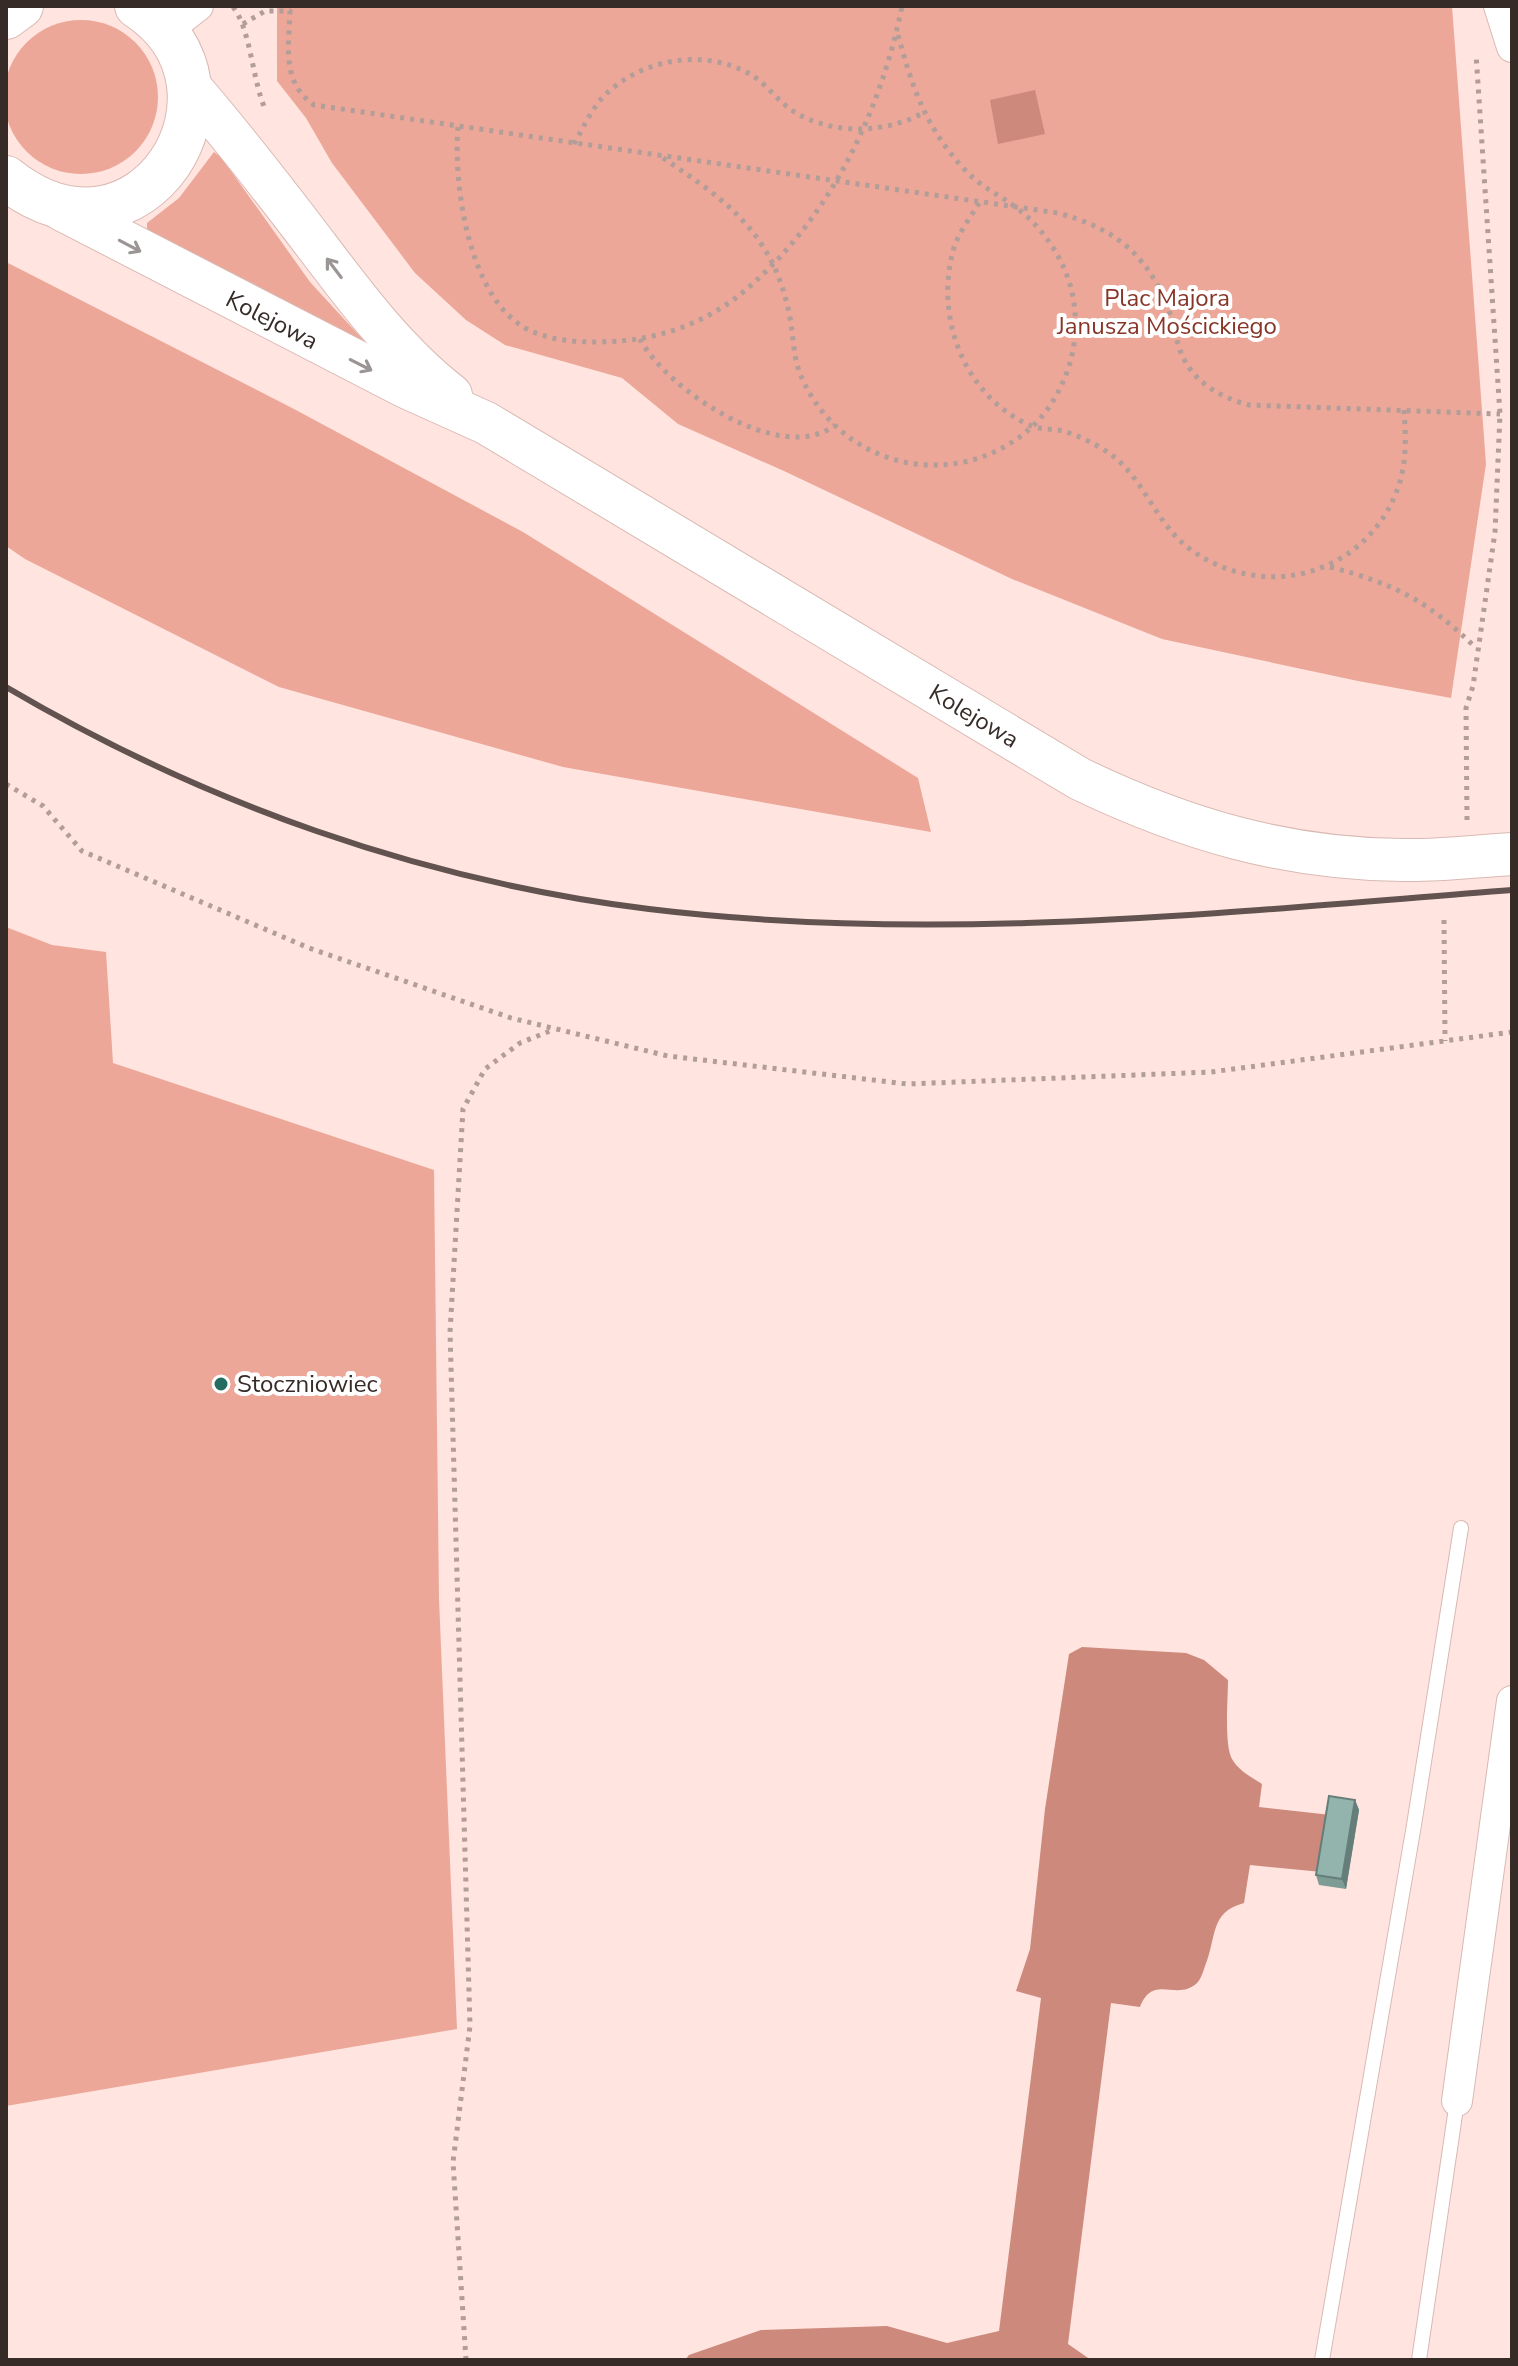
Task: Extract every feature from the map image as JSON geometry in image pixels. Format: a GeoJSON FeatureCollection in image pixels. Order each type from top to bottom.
{"type":"FeatureCollection","features":[{"type":"Feature","properties":{"kind":"main road"},"geometry":{"type":"LineString","coordinates":[[6,17],[21,6]]}},
{"type":"Feature","properties":{"kind":"main road"},"geometry":{"type":"LineString","coordinates":[[6,178],[33,197],[61,209],[81,211],[112,205],[140,193],[156,180],[169,165],[186,128],[190,87],[167,14]]}},
{"type":"Feature","properties":{"kind":"main road","name":"Kolejowa"},"geometry":{"type":"LineString","coordinates":[[190,87],[352,293],[437,384],[486,423]]}},
{"type":"Feature","properties":{"kind":"main road","name":"Kolejowa"},"geometry":{"type":"LineString","coordinates":[[61,209],[406,387],[486,423],[1066,771],[1136,806],[1226,837],[1303,853],[1401,860],[1512,854]]}},
{"type":"Feature","properties":{"kind":"street"},"geometry":{"type":"LineString","coordinates":[[1499,6],[1512,47]]}},
{"type":"Feature","properties":{"kind":"street"},"geometry":{"type":"LineString","coordinates":[[1457,2101],[1512,1701]]}},
{"type":"Feature","properties":{"kind":"lane"},"geometry":{"type":"LineString","coordinates":[[1322,2360],[1414,1825],[1461,1528]]}},
{"type":"Feature","properties":{"kind":"lane"},"geometry":{"type":"LineString","coordinates":[[1419,2360],[1457,2101]]}},
{"type":"Feature","properties":{"kind":"path"},"geometry":{"type":"LineString","coordinates":[[232,6],[243,24],[256,85],[269,117]]}},
{"type":"Feature","properties":{"kind":"path"},"geometry":{"type":"LineString","coordinates":[[458,127],[456,161],[462,212],[477,261],[491,290],[508,314],[530,331],[562,339],[597,343],[640,339],[683,327],[734,299],[773,263],[814,217],[863,130],[897,31],[902,6]]}},
{"type":"Feature","properties":{"kind":"path"},"geometry":{"type":"LineString","coordinates":[[243,24],[265,11],[290,11],[288,71],[305,98],[314,105],[1016,207],[1084,220],[1122,241],[1155,281],[1165,300],[1185,363],[1215,393],[1249,405],[1500,414]]}},
{"type":"Feature","properties":{"kind":"path"},"geometry":{"type":"LineString","coordinates":[[662,157],[711,190],[751,229],[773,263],[785,292],[799,370],[817,406],[852,440],[893,460],[930,466],[987,456],[1008,445],[1033,427],[1049,408],[1067,372],[1075,338],[1069,284],[1055,250],[1032,221],[1016,207],[982,187],[944,145],[923,113],[910,80],[897,31]]}},
{"type":"Feature","properties":{"kind":"path"},"geometry":{"type":"LineString","coordinates":[[1467,829],[1466,708],[1473,686],[1495,532],[1500,414],[1476,53]]}},
{"type":"Feature","properties":{"kind":"path"},"geometry":{"type":"LineString","coordinates":[[574,144],[601,99],[613,88],[626,78],[651,67],[681,60],[715,61],[744,70],[801,115],[837,126],[863,130],[901,123],[923,113]]}},
{"type":"Feature","properties":{"kind":"path"},"geometry":{"type":"LineString","coordinates":[[979,203],[954,248],[948,302],[953,337],[970,372],[988,395],[1014,417],[1033,427],[1062,431],[1111,455],[1141,486],[1163,523],[1195,553],[1261,577],[1293,575],[1328,567],[1346,558],[1362,543],[1391,504],[1406,458],[1404,410]]}},
{"type":"Feature","properties":{"kind":"path"},"geometry":{"type":"LineString","coordinates":[[640,339],[648,354],[674,380],[708,404],[753,428],[788,438],[807,438],[825,433],[835,425]]}},
{"type":"Feature","properties":{"kind":"path"},"geometry":{"type":"LineString","coordinates":[[1328,567],[1362,575],[1404,591],[1448,621],[1477,649]]}},
{"type":"Feature","properties":{"kind":"path"},"geometry":{"type":"LineString","coordinates":[[6,784],[43,806],[82,851],[309,948],[511,1018],[668,1056],[907,1084],[1211,1072],[1512,1032]]}},
{"type":"Feature","properties":{"kind":"path"},"geometry":{"type":"LineString","coordinates":[[1444,920],[1445,1041]]}},
{"type":"Feature","properties":{"kind":"path"},"geometry":{"type":"LineString","coordinates":[[466,2360],[453,2162],[470,2026],[450,1332],[463,1109],[485,1069],[520,1043],[556,1029]]}},
{"type":"Feature","properties":{"kind":"green space","name":"Plac Majora Janusza Mościckiego"},"geometry":{"type":"Polygon","coordinates":[[[277,6],[1452,6],[1486,464],[1451,698],[1162,639],[1012,579],[678,424],[622,378],[505,345],[466,320],[415,273],[332,163],[306,118],[277,81],[277,6]]]}},
{"type":"Feature","properties":{"kind":"green space"},"geometry":{"type":"Polygon","coordinates":[[[81,20],[110,26],[135,43],[152,68],[158,97],[152,126],[135,151],[110,168],[81,174],[52,168],[27,151],[10,126],[4,97],[10,68],[27,43],[52,26],[81,20]]]}},
{"type":"Feature","properties":{"kind":"green space"},"geometry":{"type":"Polygon","coordinates":[[[214,152],[221,157],[310,282],[367,344],[361,344],[147,229],[147,223],[179,198],[214,152]]]}},
{"type":"Feature","properties":{"kind":"green space"},"geometry":{"type":"Polygon","coordinates":[[[6,262],[294,409],[523,532],[918,778],[931,832],[563,767],[279,687],[25,559],[6,546],[6,262]]]}},
{"type":"Feature","properties":{"kind":"green space","name":"Stoczniowiec"},"geometry":{"type":"Polygon","coordinates":[[[6,927],[52,945],[106,952],[113,1063],[434,1170],[439,1599],[457,2029],[6,2106],[6,927]]]}},
{"type":"Feature","properties":{"kind":"shaded area"},"geometry":{"type":"Polygon","coordinates":[[[1035,90],[1045,134],[998,144],[990,100],[1035,90]]]}},
{"type":"Feature","properties":{"kind":"shaded area"},"geometry":{"type":"Polygon","coordinates":[[[1082,1647],[1186,1653],[1204,1660],[1228,1680],[1227,1733],[1230,1752],[1238,1767],[1262,1784],[1259,1807],[1331,1815],[1322,1872],[1250,1865],[1244,1903],[1233,1907],[1219,1920],[1209,1956],[1197,1983],[1181,1990],[1158,1989],[1145,1997],[1140,2007],[1111,2003],[1068,2344],[1091,2360],[685,2360],[689,2355],[761,2330],[887,2326],[947,2343],[999,2331],[1041,1998],[1016,1991],[1030,1949],[1045,1809],[1069,1654],[1082,1647]]]}},
{"type":"Feature","properties":{"kind":"building"},"geometry":{"type":"Polygon","coordinates":[[[1329,1796],[1355,1800],[1342,1879],[1316,1875],[1329,1796]]]}},
{"type":"Feature","properties":{"kind":"railway"},"geometry":{"type":"LineString","coordinates":[[6,687],[158,767],[316,831],[480,879],[649,909],[757,919],[865,924],[973,924],[1189,915],[1512,890]]}},
{"type":"Feature","properties":{"kind":"place","name":"Stoczniowiec"},"geometry":{"type":"Point","coordinates":[221,1384]}}]}
